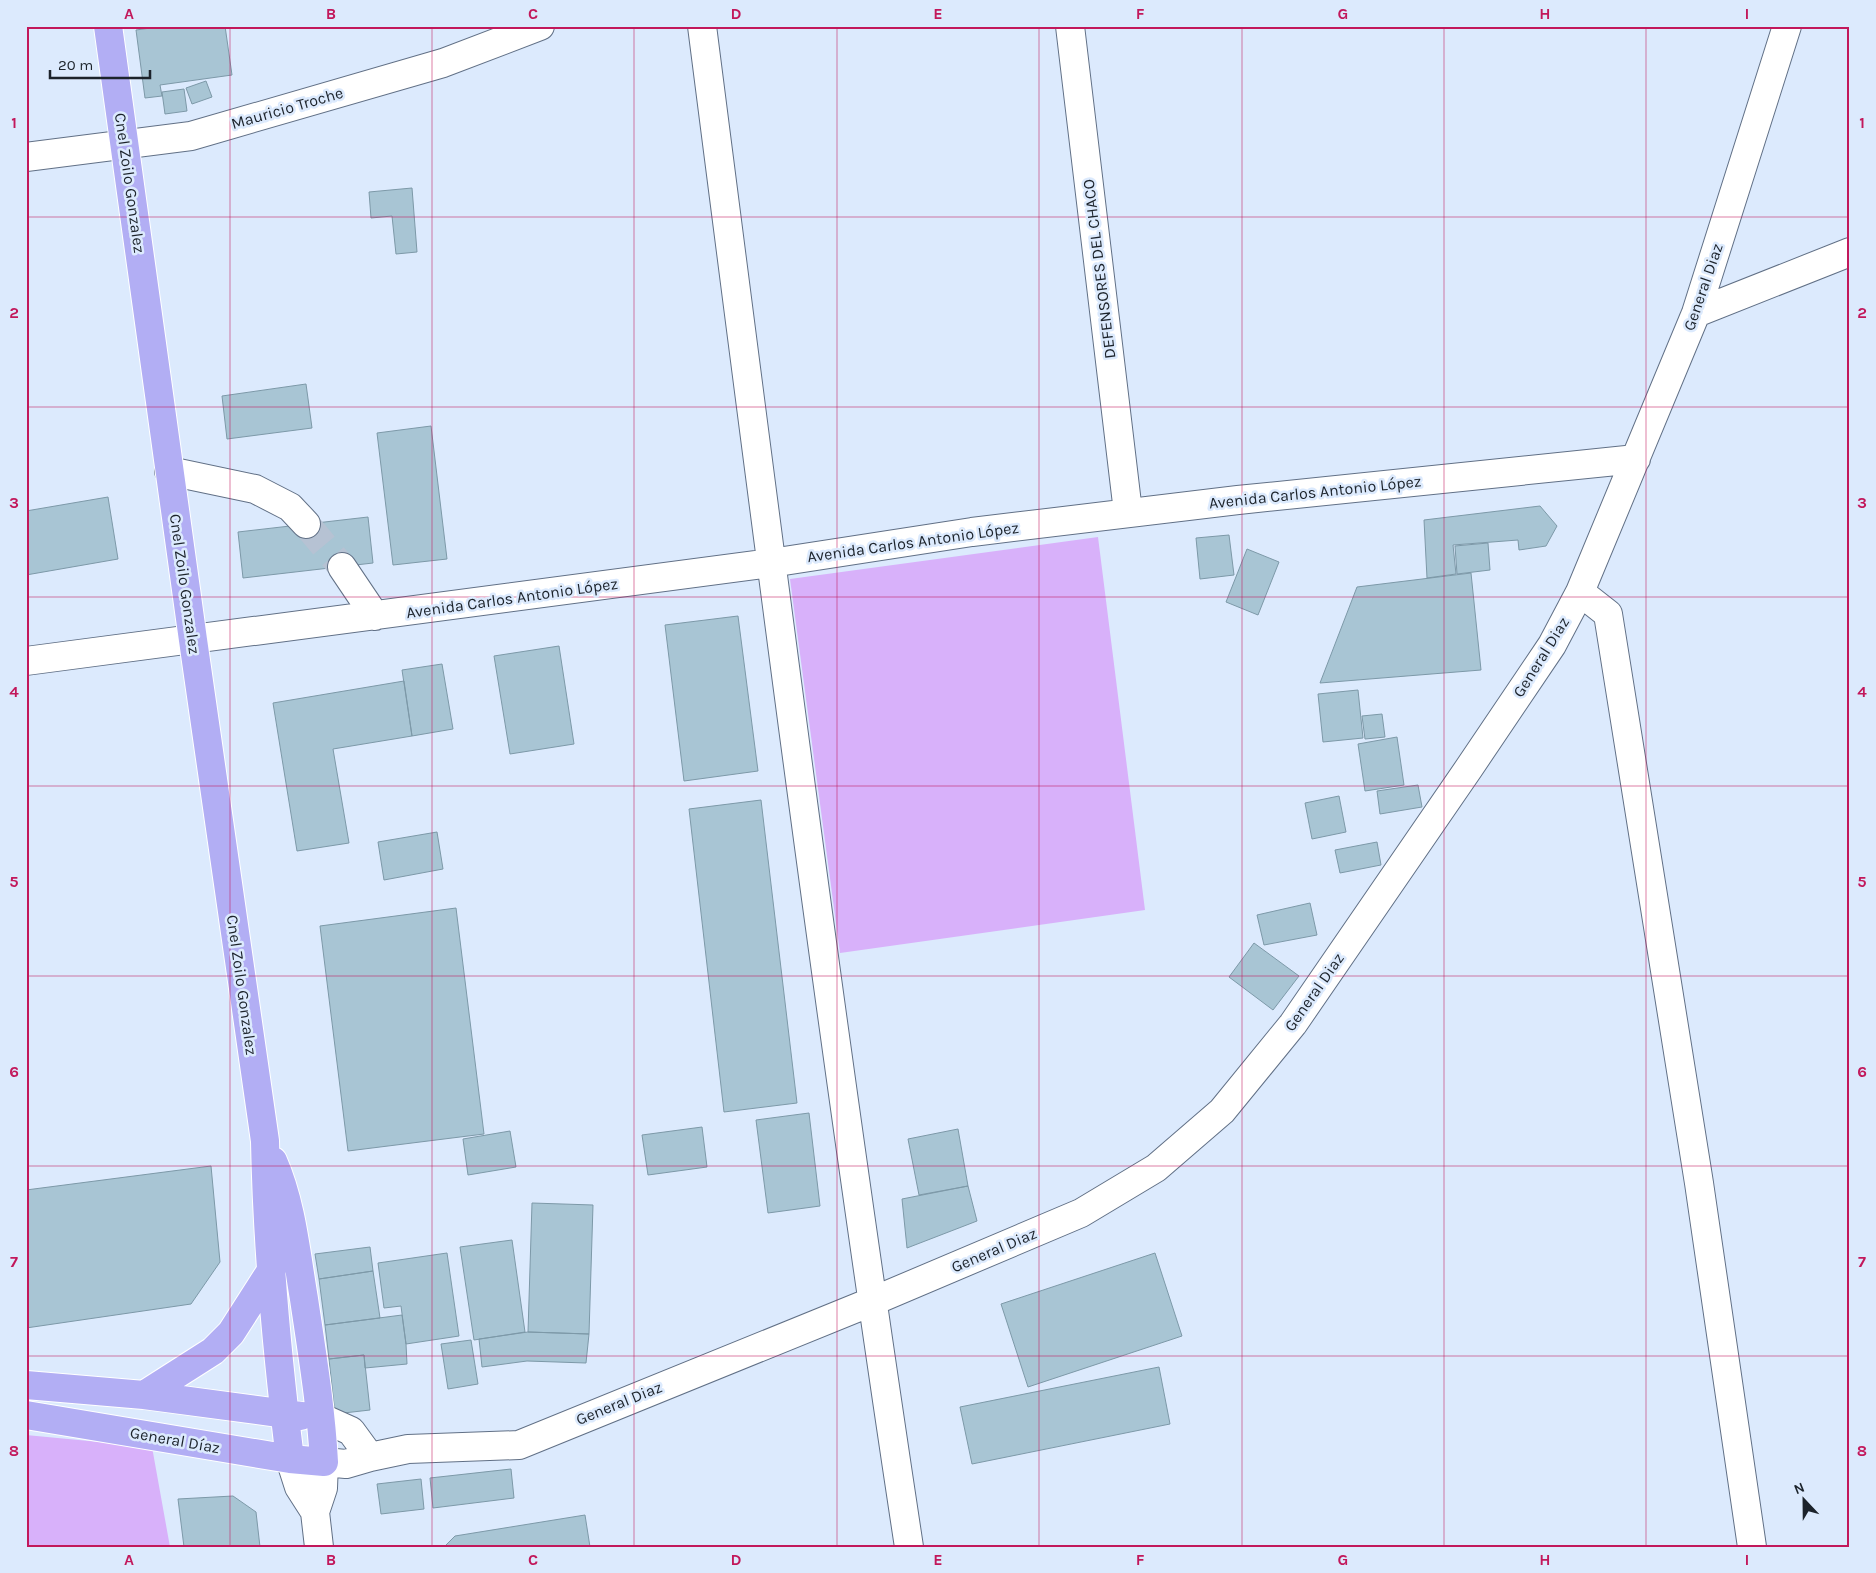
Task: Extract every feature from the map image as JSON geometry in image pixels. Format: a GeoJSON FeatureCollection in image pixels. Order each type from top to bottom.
{"type":"FeatureCollection","features":[{"type":"Feature","properties":{"kind":"main road","name":"Cnel Zoilo Gonzalez"},"geometry":{"type":"LineString","coordinates":[[108,26],[169,471],[265,1141],[266,1211],[284,1414],[290,1460]]}},
{"type":"Feature","properties":{"kind":"main road","name":"Cnel Zoilo Gonzalez"},"geometry":{"type":"LineString","coordinates":[[265,1141],[280,1176],[289,1208],[322,1418],[324,1462]]}},
{"type":"Feature","properties":{"kind":"main road"},"geometry":{"type":"LineString","coordinates":[[144,1395],[213,1352],[231,1333],[272,1269]]}},
{"type":"Feature","properties":{"kind":"main road"},"geometry":{"type":"LineString","coordinates":[[26,1385],[144,1395],[322,1418]]}},
{"type":"Feature","properties":{"kind":"main road","name":"General Díaz"},"geometry":{"type":"LineString","coordinates":[[26,1415],[290,1460],[324,1462]]}},
{"type":"Feature","properties":{"kind":"street","name":"Mauricio Troche"},"geometry":{"type":"LineString","coordinates":[[26,157],[191,136],[443,63],[540,26]]}},
{"type":"Feature","properties":{"kind":"street"},"geometry":{"type":"LineString","coordinates":[[702,26],[771,563],[871,1302],[908,1547]]}},
{"type":"Feature","properties":{"kind":"street","name":"DEFENSORES DEL CHACO"},"geometry":{"type":"LineString","coordinates":[[1070,26],[1128,512]]}},
{"type":"Feature","properties":{"kind":"street","name":"General Diaz"},"geometry":{"type":"LineString","coordinates":[[324,1462],[346,1464],[370,1456],[408,1449],[519,1445],[871,1302],[1080,1213],[1156,1168],[1222,1111],[1292,1024],[1442,808],[1552,645],[1580,592],[1696,313],[1787,26]]}},
{"type":"Feature","properties":{"kind":"street"},"geometry":{"type":"LineString","coordinates":[[1696,313],[1849,257]]}},
{"type":"Feature","properties":{"kind":"street","name":"Avenida Carlos Antonio López"},"geometry":{"type":"LineString","coordinates":[[26,661],[771,563],[972,532],[1128,512],[1636,458]]}},
{"type":"Feature","properties":{"kind":"street"},"geometry":{"type":"LineString","coordinates":[[169,471],[255,489],[290,507],[306,524]]}},
{"type":"Feature","properties":{"kind":"street"},"geometry":{"type":"LineString","coordinates":[[342,567],[375,616]]}},
{"type":"Feature","properties":{"kind":"street"},"geometry":{"type":"LineString","coordinates":[[1580,592],[1608,614],[1697,1173],[1752,1547]]}},
{"type":"Feature","properties":{"kind":"street"},"geometry":{"type":"LineString","coordinates":[[322,1418],[351,1431],[370,1456]]}},
{"type":"Feature","properties":{"kind":"street"},"geometry":{"type":"LineString","coordinates":[[290,1460],[299,1488],[315,1512]]}},
{"type":"Feature","properties":{"kind":"street"},"geometry":{"type":"LineString","coordinates":[[319,1547],[315,1512],[323,1488],[324,1462]]}},
{"type":"Feature","properties":{"kind":"shaded area"},"geometry":{"type":"Polygon","coordinates":[[[1098,537],[1145,910],[840,953],[790,579],[1098,537]]]}},
{"type":"Feature","properties":{"kind":"shaded area"},"geometry":{"type":"Polygon","coordinates":[[[26,1435],[152,1447],[170,1547],[26,1547],[26,1435]]]}},
{"type":"Feature","properties":{"kind":"building"},"geometry":{"type":"Polygon","coordinates":[[[165,26],[225,26],[232,75],[160,85],[162,96],[145,98],[136,30],[165,26]]]}},
{"type":"Feature","properties":{"kind":"building"},"geometry":{"type":"Polygon","coordinates":[[[206,81],[212,97],[192,104],[186,88],[206,81]]]}},
{"type":"Feature","properties":{"kind":"building"},"geometry":{"type":"Polygon","coordinates":[[[184,89],[187,111],[165,114],[162,92],[184,89]]]}},
{"type":"Feature","properties":{"kind":"building"},"geometry":{"type":"Polygon","coordinates":[[[412,188],[417,252],[396,254],[392,216],[371,218],[369,192],[412,188]]]}},
{"type":"Feature","properties":{"kind":"building"},"geometry":{"type":"Polygon","coordinates":[[[306,384],[312,428],[227,439],[222,396],[306,384]]]}},
{"type":"Feature","properties":{"kind":"building"},"geometry":{"type":"Polygon","coordinates":[[[431,426],[447,559],[393,565],[377,433],[431,426]]]}},
{"type":"Feature","properties":{"kind":"building"},"geometry":{"type":"Polygon","coordinates":[[[108,497],[118,559],[26,575],[26,511],[108,497]]]}},
{"type":"Feature","properties":{"kind":"building"},"geometry":{"type":"Polygon","coordinates":[[[1540,506],[1557,526],[1546,546],[1519,550],[1518,540],[1453,545],[1456,574],[1427,578],[1424,520],[1540,506]]]}},
{"type":"Feature","properties":{"kind":"building"},"geometry":{"type":"Polygon","coordinates":[[[368,517],[373,563],[243,578],[238,532],[368,517]]]}},
{"type":"Feature","properties":{"kind":"building"},"geometry":{"type":"Polygon","coordinates":[[[1229,535],[1234,575],[1200,579],[1196,538],[1229,535]]]}},
{"type":"Feature","properties":{"kind":"building"},"geometry":{"type":"Polygon","coordinates":[[[1488,543],[1490,570],[1457,574],[1455,546],[1488,543]]]}},
{"type":"Feature","properties":{"kind":"building"},"geometry":{"type":"Polygon","coordinates":[[[1247,549],[1279,562],[1258,615],[1226,602],[1247,549]]]}},
{"type":"Feature","properties":{"kind":"building"},"geometry":{"type":"Polygon","coordinates":[[[1471,573],[1481,670],[1320,683],[1357,587],[1471,573]]]}},
{"type":"Feature","properties":{"kind":"building"},"geometry":{"type":"Polygon","coordinates":[[[738,616],[758,771],[684,781],[665,625],[738,616]]]}},
{"type":"Feature","properties":{"kind":"building"},"geometry":{"type":"Polygon","coordinates":[[[559,646],[574,744],[510,754],[494,656],[559,646]]]}},
{"type":"Feature","properties":{"kind":"building"},"geometry":{"type":"Polygon","coordinates":[[[442,664],[453,729],[412,736],[402,670],[442,664]]]}},
{"type":"Feature","properties":{"kind":"building"},"geometry":{"type":"Polygon","coordinates":[[[404,681],[412,736],[333,749],[349,843],[297,851],[273,703],[404,681]]]}},
{"type":"Feature","properties":{"kind":"building"},"geometry":{"type":"Polygon","coordinates":[[[1358,690],[1363,738],[1323,742],[1318,694],[1358,690]]]}},
{"type":"Feature","properties":{"kind":"building"},"geometry":{"type":"Polygon","coordinates":[[[1382,714],[1385,737],[1365,739],[1362,716],[1382,714]]]}},
{"type":"Feature","properties":{"kind":"building"},"geometry":{"type":"Polygon","coordinates":[[[1397,737],[1404,785],[1365,791],[1358,744],[1397,737]]]}},
{"type":"Feature","properties":{"kind":"building"},"geometry":{"type":"Polygon","coordinates":[[[1418,785],[1422,807],[1380,814],[1377,791],[1418,785]]]}},
{"type":"Feature","properties":{"kind":"building"},"geometry":{"type":"Polygon","coordinates":[[[1339,796],[1346,832],[1312,839],[1305,803],[1339,796]]]}},
{"type":"Feature","properties":{"kind":"building"},"geometry":{"type":"Polygon","coordinates":[[[761,800],[797,1103],[724,1112],[689,809],[761,800]]]}},
{"type":"Feature","properties":{"kind":"building"},"geometry":{"type":"Polygon","coordinates":[[[437,832],[443,869],[384,880],[378,842],[437,832]]]}},
{"type":"Feature","properties":{"kind":"building"},"geometry":{"type":"Polygon","coordinates":[[[1377,842],[1381,865],[1340,873],[1335,850],[1377,842]]]}},
{"type":"Feature","properties":{"kind":"building"},"geometry":{"type":"Polygon","coordinates":[[[1310,903],[1317,935],[1264,945],[1257,915],[1310,903]]]}},
{"type":"Feature","properties":{"kind":"building"},"geometry":{"type":"Polygon","coordinates":[[[456,908],[484,1134],[348,1151],[320,926],[456,908]]]}},
{"type":"Feature","properties":{"kind":"building"},"geometry":{"type":"Polygon","coordinates":[[[1254,943],[1299,976],[1273,1010],[1229,977],[1254,943]]]}},
{"type":"Feature","properties":{"kind":"building"},"geometry":{"type":"Polygon","coordinates":[[[809,1113],[820,1206],[768,1213],[756,1120],[809,1113]]]}},
{"type":"Feature","properties":{"kind":"building"},"geometry":{"type":"Polygon","coordinates":[[[702,1127],[707,1167],[648,1175],[642,1135],[702,1127]]]}},
{"type":"Feature","properties":{"kind":"building"},"geometry":{"type":"Polygon","coordinates":[[[958,1129],[968,1186],[919,1195],[908,1139],[958,1129]]]}},
{"type":"Feature","properties":{"kind":"building"},"geometry":{"type":"Polygon","coordinates":[[[510,1131],[516,1167],[468,1175],[463,1139],[510,1131]]]}},
{"type":"Feature","properties":{"kind":"building"},"geometry":{"type":"Polygon","coordinates":[[[211,1166],[220,1262],[191,1304],[26,1328],[26,1190],[211,1166]]]}},
{"type":"Feature","properties":{"kind":"building"},"geometry":{"type":"Polygon","coordinates":[[[968,1186],[977,1221],[907,1248],[902,1199],[968,1186]]]}},
{"type":"Feature","properties":{"kind":"building"},"geometry":{"type":"Polygon","coordinates":[[[532,1203],[593,1205],[589,1334],[528,1332],[532,1203]]]}},
{"type":"Feature","properties":{"kind":"building"},"geometry":{"type":"Polygon","coordinates":[[[512,1240],[525,1332],[474,1340],[460,1247],[512,1240]]]}},
{"type":"Feature","properties":{"kind":"building"},"geometry":{"type":"Polygon","coordinates":[[[370,1247],[373,1271],[319,1279],[315,1254],[370,1247]]]}},
{"type":"Feature","properties":{"kind":"building"},"geometry":{"type":"Polygon","coordinates":[[[447,1253],[459,1336],[406,1344],[401,1306],[384,1308],[378,1263],[447,1253]]]}},
{"type":"Feature","properties":{"kind":"building"},"geometry":{"type":"Polygon","coordinates":[[[1155,1253],[1182,1336],[1028,1387],[1001,1304],[1155,1253]]]}},
{"type":"Feature","properties":{"kind":"building"},"geometry":{"type":"Polygon","coordinates":[[[373,1271],[380,1318],[325,1325],[319,1279],[373,1271]]]}},
{"type":"Feature","properties":{"kind":"building"},"geometry":{"type":"Polygon","coordinates":[[[402,1315],[407,1364],[365,1368],[364,1355],[329,1359],[325,1325],[402,1315]]]}},
{"type":"Feature","properties":{"kind":"building"},"geometry":{"type":"Polygon","coordinates":[[[528,1332],[589,1334],[586,1363],[527,1361],[482,1367],[479,1339],[528,1332]]]}},
{"type":"Feature","properties":{"kind":"building"},"geometry":{"type":"Polygon","coordinates":[[[471,1340],[478,1384],[448,1389],[441,1344],[471,1340]]]}},
{"type":"Feature","properties":{"kind":"building"},"geometry":{"type":"Polygon","coordinates":[[[364,1355],[370,1410],[335,1414],[329,1359],[364,1355]]]}},
{"type":"Feature","properties":{"kind":"building"},"geometry":{"type":"Polygon","coordinates":[[[1159,1367],[1170,1424],[972,1464],[960,1407],[1159,1367]]]}},
{"type":"Feature","properties":{"kind":"building"},"geometry":{"type":"Polygon","coordinates":[[[511,1469],[514,1498],[433,1508],[430,1478],[511,1469]]]}},
{"type":"Feature","properties":{"kind":"building"},"geometry":{"type":"Polygon","coordinates":[[[421,1479],[424,1509],[381,1514],[377,1484],[421,1479]]]}},
{"type":"Feature","properties":{"kind":"building"},"geometry":{"type":"Polygon","coordinates":[[[233,1496],[256,1512],[260,1547],[184,1547],[178,1499],[233,1496]]]}},
{"type":"Feature","properties":{"kind":"building"},"geometry":{"type":"Polygon","coordinates":[[[585,1515],[590,1547],[444,1547],[455,1536],[585,1515]]]}},
{"type":"Feature","properties":{"kind":"tunnel"},"geometry":{"type":"LineString","coordinates":[[306,524],[342,567]]}}]}
